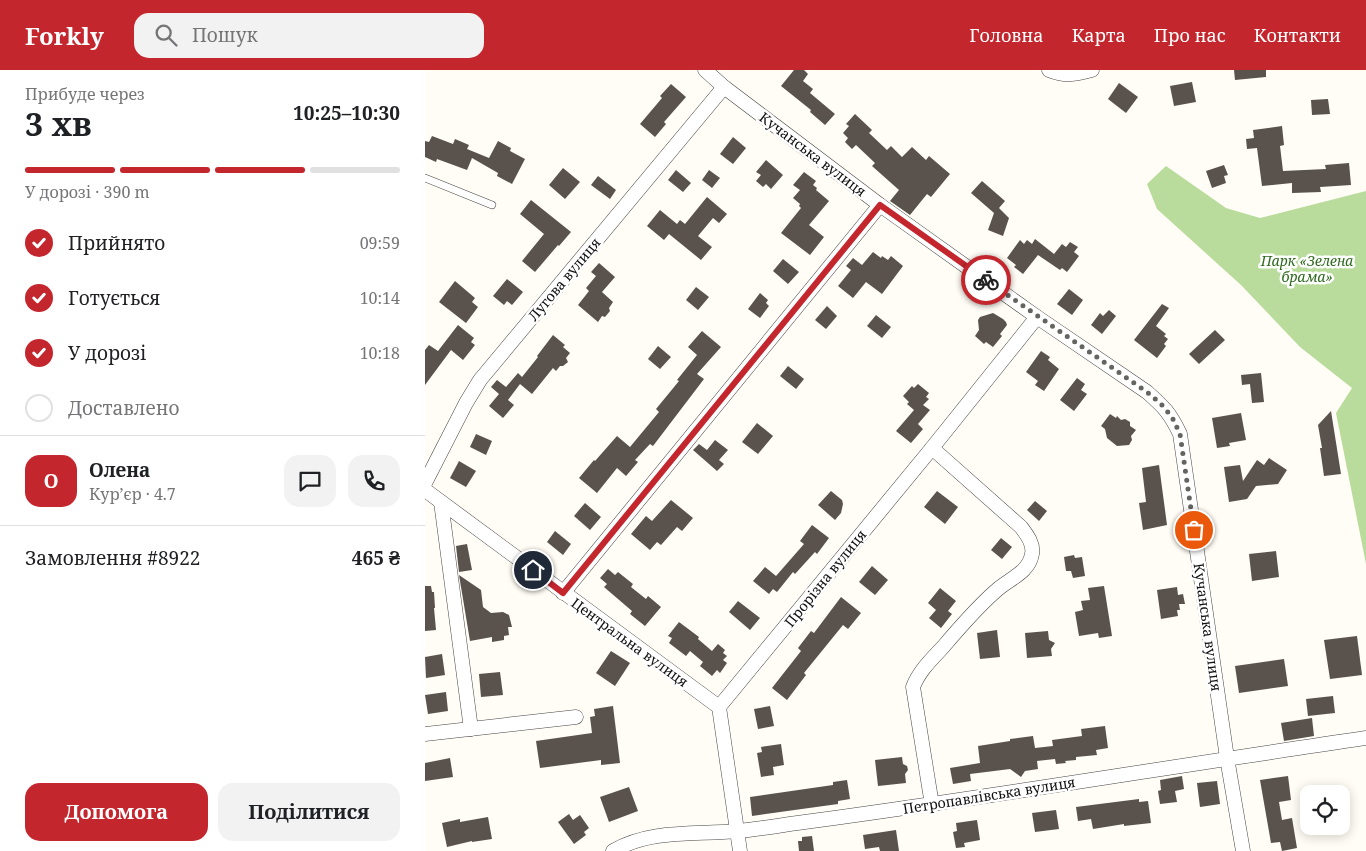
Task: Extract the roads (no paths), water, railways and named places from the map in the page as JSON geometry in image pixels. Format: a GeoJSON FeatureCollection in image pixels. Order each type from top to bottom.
{"type":"FeatureCollection","features":[{"type":"Feature","properties":{"kind":"street","name":"Кучанська вулиця"},"geometry":{"type":"LineString","coordinates":[[705,70],[724,87],[880,205],[1147,392],[1172,417],[1180,434],[1227,758],[1243,851]]}},
{"type":"Feature","properties":{"kind":"street"},"geometry":{"type":"LineString","coordinates":[[1049,70],[1060,75],[1092,70]]}},
{"type":"Feature","properties":{"kind":"street","name":"Лугова вулиця"},"geometry":{"type":"LineString","coordinates":[[425,483],[466,403],[480,380],[724,87]]}},
{"type":"Feature","properties":{"kind":"street"},"geometry":{"type":"LineString","coordinates":[[563,593],[880,205]]}},
{"type":"Feature","properties":{"kind":"street","name":"Прорізна вулиця"},"geometry":{"type":"LineString","coordinates":[[719,707],[932,448],[1037,316]]}},
{"type":"Feature","properties":{"kind":"street"},"geometry":{"type":"LineString","coordinates":[[932,448],[1021,527],[1033,547],[1032,556],[1026,568],[999,588],[967,619],[916,679],[913,687],[932,804]]}},
{"type":"Feature","properties":{"kind":"street","name":"Центральна вулиця"},"geometry":{"type":"LineString","coordinates":[[425,490],[719,707]]}},
{"type":"Feature","properties":{"kind":"street"},"geometry":{"type":"LineString","coordinates":[[441,502],[471,729]]}},
{"type":"Feature","properties":{"kind":"street"},"geometry":{"type":"LineString","coordinates":[[719,707],[740,851]]}},
{"type":"Feature","properties":{"kind":"street"},"geometry":{"type":"LineString","coordinates":[[425,734],[576,717]]}},
{"type":"Feature","properties":{"kind":"street","name":"Петропавлівська вулиця"},"geometry":{"type":"LineString","coordinates":[[613,851],[645,838],[672,834],[737,831],[932,804],[1366,738]]}},
{"type":"Feature","properties":{"kind":"lane"},"geometry":{"type":"LineString","coordinates":[[425,178],[491,205]]}},
{"type":"Feature","properties":{"kind":"park label","name":"Парк «Зелена брама»"},"geometry":{"type":"Point","coordinates":[1307,268]}}]}
